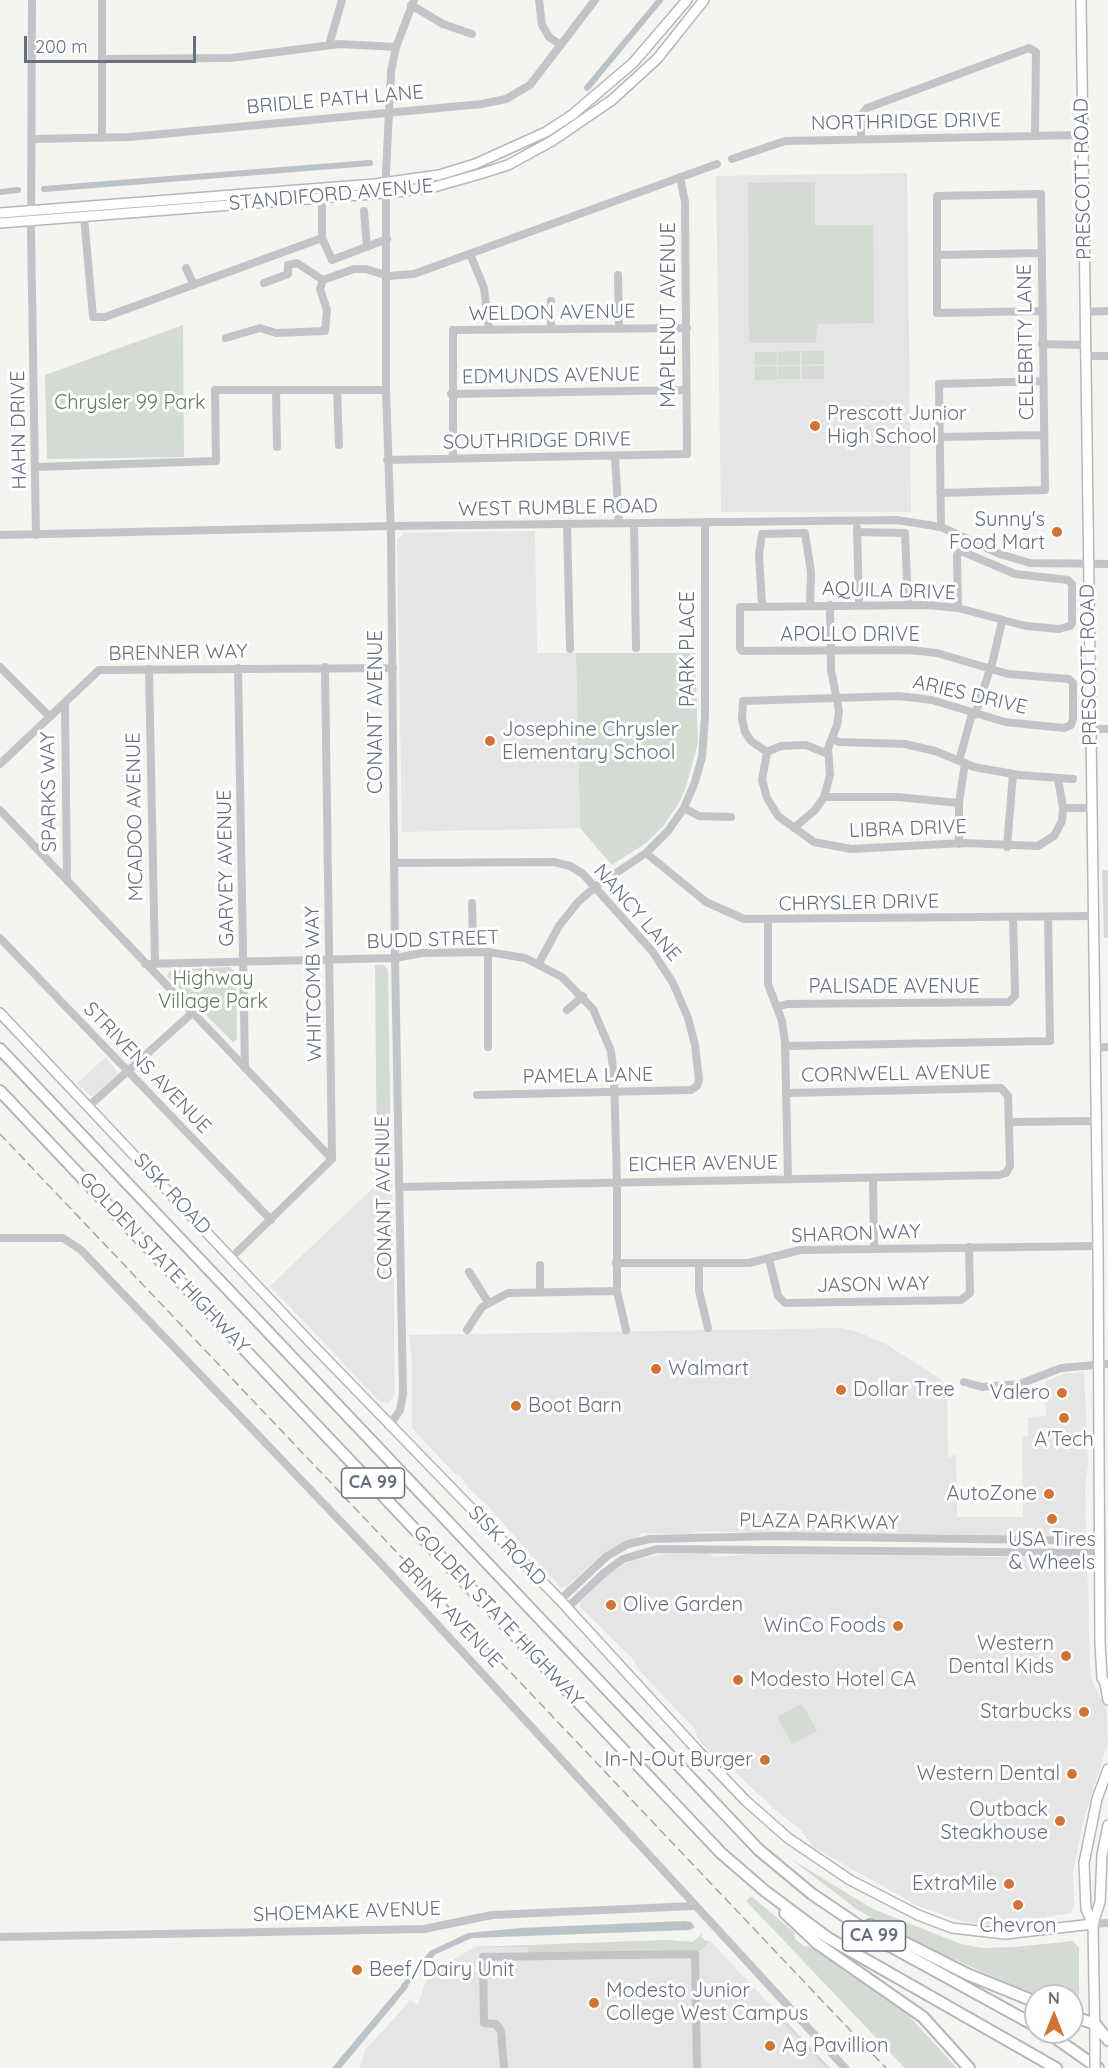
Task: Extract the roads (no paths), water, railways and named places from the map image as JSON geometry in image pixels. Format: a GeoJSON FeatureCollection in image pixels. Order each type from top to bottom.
{"type":"FeatureCollection","features":[{"type":"Feature","properties":{"kind":"highway","name":"GOLDEN STATE HIGHWAY"},"geometry":{"type":"LineString","coordinates":[[0,1049],[730,1821],[787,1874],[837,1912],[883,1942],[1024,2019]]}},
{"type":"Feature","properties":{"kind":"highway","name":"GOLDEN STATE HIGHWAY"},"geometry":{"type":"LineString","coordinates":[[0,1090],[721,1853],[805,1922],[869,1963],[1056,2068]]}},
{"type":"Feature","properties":{"kind":"highway"},"geometry":{"type":"LineString","coordinates":[[730,1821],[854,1916],[908,1947],[1024,1997]]}},
{"type":"Feature","properties":{"kind":"highway"},"geometry":{"type":"LineString","coordinates":[[765,1891],[809,1936],[923,2017],[969,2068]]}},
{"type":"Feature","properties":{"kind":"highway"},"geometry":{"type":"LineString","coordinates":[[1084,2020],[1095,2024],[1108,2040]]}},
{"type":"Feature","properties":{"kind":"highway"},"geometry":{"type":"LineString","coordinates":[[1063,2044],[1096,2068]]}},
{"type":"Feature","properties":{"kind":"main road","name":"STANDIFORD AVENUE"},"geometry":{"type":"LineString","coordinates":[[0,213],[84,217],[322,197],[386,187],[475,164],[546,132],[617,79],[687,0]]}},
{"type":"Feature","properties":{"kind":"main road","name":"STANDIFORD AVENUE"},"geometry":{"type":"LineString","coordinates":[[0,223],[31,215],[386,187],[434,187],[508,165],[577,126],[638,78],[669,45],[704,0]]}},
{"type":"Feature","properties":{"kind":"main road","name":"PRESCOTT ROAD"},"geometry":{"type":"LineString","coordinates":[[1081,0],[1098,1246],[1103,1364],[1100,1541],[1101,1671],[1107,1686],[1108,1700]]}},
{"type":"Feature","properties":{"kind":"main road","name":"SISK ROAD"},"geometry":{"type":"LineString","coordinates":[[0,1013],[390,1425],[560,1600],[746,1801],[806,1851],[850,1880],[933,1922],[969,1931],[1020,1934],[1093,1924]]}},
{"type":"Feature","properties":{"kind":"main road"},"geometry":{"type":"LineString","coordinates":[[1093,1924],[1086,1909],[1084,1863],[1097,1799],[1108,1769]]}},
{"type":"Feature","properties":{"kind":"main road"},"geometry":{"type":"LineString","coordinates":[[1096,2068],[1093,1924],[1100,1902],[1101,1863],[1108,1825]]}},
{"type":"Feature","properties":{"kind":"street","name":"HAHN DRIVE"},"geometry":{"type":"LineString","coordinates":[[32,0],[31,215],[37,467],[36,535]]}},
{"type":"Feature","properties":{"kind":"street"},"geometry":{"type":"LineString","coordinates":[[102,0],[102,138]]}},
{"type":"Feature","properties":{"kind":"street"},"geometry":{"type":"LineString","coordinates":[[329,45],[342,0]]}},
{"type":"Feature","properties":{"kind":"street"},"geometry":{"type":"LineString","coordinates":[[539,0],[542,25],[549,37],[561,45]]}},
{"type":"Feature","properties":{"kind":"street","name":"BRIDLE PATH LANE"},"geometry":{"type":"LineString","coordinates":[[33,139],[102,138],[506,99],[530,85],[595,0]]}},
{"type":"Feature","properties":{"kind":"street"},"geometry":{"type":"LineString","coordinates":[[413,3],[442,24],[472,34]]}},
{"type":"Feature","properties":{"kind":"street","name":"CONANT AVENUE"},"geometry":{"type":"LineString","coordinates":[[390,1425],[400,1410],[403,1394],[395,958],[391,526],[386,390],[387,111],[396,47],[413,3]]}},
{"type":"Feature","properties":{"kind":"street"},"geometry":{"type":"LineString","coordinates":[[102,59],[231,58],[329,45],[358,44],[396,47]]}},
{"type":"Feature","properties":{"kind":"street"},"geometry":{"type":"LineString","coordinates":[[861,139],[862,111],[1014,52],[1034,48],[1035,136]]}},
{"type":"Feature","properties":{"kind":"street","name":"NORTHRIDGE DRIVE"},"geometry":{"type":"LineString","coordinates":[[732,159],[785,141],[1083,135]]}},
{"type":"Feature","properties":{"kind":"street"},"geometry":{"type":"LineString","coordinates":[[323,280],[354,269],[366,269],[388,276],[414,274],[717,164]]}},
{"type":"Feature","properties":{"kind":"street","name":"MAPLENUT AVENUE"},"geometry":{"type":"LineString","coordinates":[[680,177],[685,202],[687,454]]}},
{"type":"Feature","properties":{"kind":"street","name":"CELEBRITY LANE"},"geometry":{"type":"LineString","coordinates":[[937,255],[937,196],[1041,194],[1045,490],[940,493]]}},
{"type":"Feature","properties":{"kind":"street"},"geometry":{"type":"LineString","coordinates":[[322,197],[322,238],[332,260],[387,239]]}},
{"type":"Feature","properties":{"kind":"street"},"geometry":{"type":"LineString","coordinates":[[364,211],[367,247]]}},
{"type":"Feature","properties":{"kind":"street"},"geometry":{"type":"LineString","coordinates":[[84,217],[93,317],[105,317],[322,238]]}},
{"type":"Feature","properties":{"kind":"street"},"geometry":{"type":"LineString","coordinates":[[1042,253],[937,255],[937,313],[1042,311]]}},
{"type":"Feature","properties":{"kind":"street"},"geometry":{"type":"LineString","coordinates":[[470,254],[484,288],[489,330]]}},
{"type":"Feature","properties":{"kind":"street"},"geometry":{"type":"LineString","coordinates":[[264,283],[288,274],[288,265],[297,263],[323,280]]}},
{"type":"Feature","properties":{"kind":"street"},"geometry":{"type":"LineString","coordinates":[[186,268],[194,285]]}},
{"type":"Feature","properties":{"kind":"street"},"geometry":{"type":"LineString","coordinates":[[618,275],[619,328]]}},
{"type":"Feature","properties":{"kind":"street"},"geometry":{"type":"LineString","coordinates":[[226,338],[260,328],[276,333],[325,331],[327,310],[320,290],[323,280]]}},
{"type":"Feature","properties":{"kind":"street"},"geometry":{"type":"LineString","coordinates":[[551,301],[551,329]]}},
{"type":"Feature","properties":{"kind":"street"},"geometry":{"type":"LineString","coordinates":[[1084,312],[1108,311]]}},
{"type":"Feature","properties":{"kind":"street","name":"WELDON AVENUE"},"geometry":{"type":"LineString","coordinates":[[451,394],[453,330],[687,328]]}},
{"type":"Feature","properties":{"kind":"street"},"geometry":{"type":"LineString","coordinates":[[1042,344],[1108,356]]}},
{"type":"Feature","properties":{"kind":"street"},"geometry":{"type":"LineString","coordinates":[[941,527],[939,384],[1042,381]]}},
{"type":"Feature","properties":{"kind":"street"},"geometry":{"type":"LineString","coordinates":[[37,467],[216,461],[215,390],[386,390]]}},
{"type":"Feature","properties":{"kind":"street"},"geometry":{"type":"LineString","coordinates":[[276,390],[277,447]]}},
{"type":"Feature","properties":{"kind":"street"},"geometry":{"type":"LineString","coordinates":[[338,390],[339,445]]}},
{"type":"Feature","properties":{"kind":"street","name":"EDMUNDS AVENUE"},"geometry":{"type":"LineString","coordinates":[[451,394],[687,390]]}},
{"type":"Feature","properties":{"kind":"street"},"geometry":{"type":"LineString","coordinates":[[451,394],[453,459]]}},
{"type":"Feature","properties":{"kind":"street"},"geometry":{"type":"LineString","coordinates":[[940,437],[1043,435]]}},
{"type":"Feature","properties":{"kind":"street","name":"SOUTHRIDGE DRIVE"},"geometry":{"type":"LineString","coordinates":[[387,460],[687,454]]}},
{"type":"Feature","properties":{"kind":"street"},"geometry":{"type":"LineString","coordinates":[[615,456],[619,523]]}},
{"type":"Feature","properties":{"kind":"street","name":"WEST RUMBLE ROAD"},"geometry":{"type":"LineString","coordinates":[[0,535],[705,522],[857,527],[897,520],[941,527],[1019,560],[1045,564],[1108,564]]}},
{"type":"Feature","properties":{"kind":"street","name":"PARK PLACE"},"geometry":{"type":"LineString","coordinates":[[539,963],[558,926],[578,902],[646,853],[668,831],[684,808],[695,782],[704,743],[705,522]]}},
{"type":"Feature","properties":{"kind":"street"},"geometry":{"type":"LineString","coordinates":[[634,523],[636,648]]}},
{"type":"Feature","properties":{"kind":"street"},"geometry":{"type":"LineString","coordinates":[[567,524],[570,649]]}},
{"type":"Feature","properties":{"kind":"street"},"geometry":{"type":"LineString","coordinates":[[859,604],[857,527],[905,533],[908,604]]}},
{"type":"Feature","properties":{"kind":"street"},"geometry":{"type":"LineString","coordinates":[[762,605],[759,554],[762,534],[807,534],[810,604]]}},
{"type":"Feature","properties":{"kind":"street","name":"AQUILA DRIVE"},"geometry":{"type":"LineString","coordinates":[[740,608],[762,605],[908,604],[958,608],[1002,621],[1043,628],[1070,626],[1072,619],[1070,582],[1015,574],[961,551],[957,555],[958,608]]}},
{"type":"Feature","properties":{"kind":"street"},"geometry":{"type":"LineString","coordinates":[[794,828],[815,810],[824,797],[830,775],[828,748],[833,739],[839,711],[831,651],[830,605]]}},
{"type":"Feature","properties":{"kind":"street","name":"APOLLO DRIVE"},"geometry":{"type":"LineString","coordinates":[[740,608],[742,651],[909,650],[937,653],[1023,676],[1071,680]]}},
{"type":"Feature","properties":{"kind":"street"},"geometry":{"type":"LineString","coordinates":[[959,844],[962,762],[1002,621]]}},
{"type":"Feature","properties":{"kind":"street"},"geometry":{"type":"LineString","coordinates":[[0,667],[50,717]]}},
{"type":"Feature","properties":{"kind":"street","name":"WHITCOMB WAY"},"geometry":{"type":"LineString","coordinates":[[325,667],[331,960],[332,1159]]}},
{"type":"Feature","properties":{"kind":"street","name":"GARVEY AVENUE"},"geometry":{"type":"LineString","coordinates":[[238,668],[245,1068]]}},
{"type":"Feature","properties":{"kind":"street","name":"BRENNER WAY"},"geometry":{"type":"LineString","coordinates":[[0,764],[65,705],[99,670],[393,668]]}},
{"type":"Feature","properties":{"kind":"street","name":"MCADOO AVENUE"},"geometry":{"type":"LineString","coordinates":[[149,669],[155,963]]}},
{"type":"Feature","properties":{"kind":"street","name":"ARIES DRIVE"},"geometry":{"type":"LineString","coordinates":[[767,752],[751,741],[745,732],[742,719],[743,701],[836,697],[920,698],[1018,725],[1068,727],[1073,719],[1071,680]]}},
{"type":"Feature","properties":{"kind":"street","name":"SPARKS WAY"},"geometry":{"type":"LineString","coordinates":[[65,705],[67,880]]}},
{"type":"Feature","properties":{"kind":"street"},"geometry":{"type":"LineString","coordinates":[[1090,729],[1108,729]]}},
{"type":"Feature","properties":{"kind":"street"},"geometry":{"type":"LineString","coordinates":[[833,739],[839,742],[912,745],[962,762],[1013,774],[1073,779]]}},
{"type":"Feature","properties":{"kind":"street"},"geometry":{"type":"LineString","coordinates":[[767,752],[789,745],[806,745],[828,754]]}},
{"type":"Feature","properties":{"kind":"street","name":"LIBRA DRIVE"},"geometry":{"type":"LineString","coordinates":[[767,752],[762,780],[767,798],[778,816],[814,842],[851,849],[959,844],[1007,847],[1043,844],[1057,833],[1062,821],[1063,808],[1058,779]]}},
{"type":"Feature","properties":{"kind":"street"},"geometry":{"type":"LineString","coordinates":[[1007,847],[1013,774]]}},
{"type":"Feature","properties":{"kind":"street"},"geometry":{"type":"LineString","coordinates":[[824,797],[897,797],[959,803]]}},
{"type":"Feature","properties":{"kind":"street"},"geometry":{"type":"LineString","coordinates":[[684,808],[699,816],[732,817]]}},
{"type":"Feature","properties":{"kind":"street"},"geometry":{"type":"LineString","coordinates":[[1063,808],[1092,808]]}},
{"type":"Feature","properties":{"kind":"street"},"geometry":{"type":"LineString","coordinates":[[0,810],[191,1014],[332,1159],[231,1258]]}},
{"type":"Feature","properties":{"kind":"street","name":"CHRYSLER DRIVE"},"geometry":{"type":"LineString","coordinates":[[646,853],[716,908],[744,919],[768,921],[1093,916]]}},
{"type":"Feature","properties":{"kind":"street","name":"NANCY LANE"},"geometry":{"type":"LineString","coordinates":[[394,863],[554,862],[577,870],[596,887],[652,951],[673,983],[692,1031],[698,1062],[698,1086]]}},
{"type":"Feature","properties":{"kind":"street"},"geometry":{"type":"LineString","coordinates":[[472,903],[473,952]]}},
{"type":"Feature","properties":{"kind":"street"},"geometry":{"type":"LineString","coordinates":[[786,1046],[1050,1041],[1048,916]]}},
{"type":"Feature","properties":{"kind":"street","name":"PALISADE AVENUE"},"geometry":{"type":"LineString","coordinates":[[777,1007],[787,1004],[1005,1003],[1012,1000],[1015,989],[1013,917]]}},
{"type":"Feature","properties":{"kind":"street"},"geometry":{"type":"LineString","coordinates":[[768,921],[768,984],[782,1021],[786,1046],[788,1179]]}},
{"type":"Feature","properties":{"kind":"street","name":"STRIVENS AVENUE"},"geometry":{"type":"LineString","coordinates":[[0,938],[271,1220]]}},
{"type":"Feature","properties":{"kind":"street"},"geometry":{"type":"LineString","coordinates":[[488,952],[488,1047]]}},
{"type":"Feature","properties":{"kind":"street","name":"BUDD STREET"},"geometry":{"type":"LineString","coordinates":[[145,964],[395,958],[422,953],[488,952],[514,955],[539,963],[562,977],[583,996],[599,1019],[614,1066],[617,1291],[626,1330]]}},
{"type":"Feature","properties":{"kind":"street"},"geometry":{"type":"LineString","coordinates":[[567,1010],[583,996]]}},
{"type":"Feature","properties":{"kind":"street"},"geometry":{"type":"LineString","coordinates":[[89,1106],[191,1014]]}},
{"type":"Feature","properties":{"kind":"street"},"geometry":{"type":"LineString","coordinates":[[1095,1048],[1108,1047]]}},
{"type":"Feature","properties":{"kind":"street","name":"PAMELA LANE"},"geometry":{"type":"LineString","coordinates":[[477,1095],[686,1091],[698,1086]]}},
{"type":"Feature","properties":{"kind":"street","name":"CORNWELL AVENUE"},"geometry":{"type":"LineString","coordinates":[[788,1093],[996,1087],[1004,1090],[1008,1096],[1009,1122]]}},
{"type":"Feature","properties":{"kind":"street"},"geometry":{"type":"LineString","coordinates":[[1009,1122],[1096,1121]]}},
{"type":"Feature","properties":{"kind":"street","name":"EICHER AVENUE"},"geometry":{"type":"LineString","coordinates":[[400,1186],[999,1175],[1006,1173],[1011,1160],[1009,1122]]}},
{"type":"Feature","properties":{"kind":"street"},"geometry":{"type":"LineString","coordinates":[[873,1178],[874,1248]]}},
{"type":"Feature","properties":{"kind":"street","name":"BRINK AVENUE"},"geometry":{"type":"LineString","coordinates":[[0,1238],[63,1238],[81,1250],[546,1740],[694,1906],[844,2068]]}},
{"type":"Feature","properties":{"kind":"street","name":"SHARON WAY"},"geometry":{"type":"LineString","coordinates":[[616,1263],[749,1263],[800,1250],[1098,1246]]}},
{"type":"Feature","properties":{"kind":"street","name":"JASON WAY"},"geometry":{"type":"LineString","coordinates":[[769,1259],[780,1300],[785,1303],[961,1300],[967,1297],[970,1287],[969,1247]]}},
{"type":"Feature","properties":{"kind":"street"},"geometry":{"type":"LineString","coordinates":[[699,1263],[699,1291],[708,1328]]}},
{"type":"Feature","properties":{"kind":"street"},"geometry":{"type":"LineString","coordinates":[[540,1265],[540,1292]]}},
{"type":"Feature","properties":{"kind":"street"},"geometry":{"type":"LineString","coordinates":[[470,1272],[488,1302]]}},
{"type":"Feature","properties":{"kind":"street"},"geometry":{"type":"LineString","coordinates":[[467,1330],[476,1314],[488,1302],[508,1293],[617,1291]]}},
{"type":"Feature","properties":{"kind":"street"},"geometry":{"type":"LineString","coordinates":[[964,1382],[982,1387],[1020,1384],[1061,1368],[1103,1364]]}},
{"type":"Feature","properties":{"kind":"street","name":"PLAZA PARKWAY"},"geometry":{"type":"LineString","coordinates":[[560,1600],[607,1556],[628,1544],[650,1539],[775,1536],[1100,1541]]}},
{"type":"Feature","properties":{"kind":"street","name":"PLAZA PARKWAY"},"geometry":{"type":"LineString","coordinates":[[567,1608],[604,1573],[623,1559],[657,1549],[1100,1553]]}},
{"type":"Feature","properties":{"kind":"street","name":"SHOEMAKE AVENUE"},"geometry":{"type":"LineString","coordinates":[[0,1937],[424,1929],[492,1915],[694,1906]]}},
{"type":"Feature","properties":{"kind":"street"},"geometry":{"type":"LineString","coordinates":[[1093,1924],[1108,1923]]}},
{"type":"Feature","properties":{"kind":"street"},"geometry":{"type":"LineString","coordinates":[[504,2068],[501,2031],[494,2023],[484,2023],[483,1957],[695,1954],[697,2068]]}},
{"type":"Feature","properties":{"kind":"waterway"},"geometry":{"type":"LineString","coordinates":[[587,88],[660,0]]}},
{"type":"Feature","properties":{"kind":"waterway"},"geometry":{"type":"LineString","coordinates":[[44,189],[370,163]]}},
{"type":"Feature","properties":{"kind":"waterway"},"geometry":{"type":"LineString","coordinates":[[0,192],[18,190]]}},
{"type":"Feature","properties":{"kind":"waterway"},"geometry":{"type":"LineString","coordinates":[[391,2003],[405,1986]]}},
{"type":"Feature","properties":{"kind":"railway"},"geometry":{"type":"LineString","coordinates":[[0,1134],[886,2068]]}},
{"type":"Feature","properties":{"kind":"place","name":"Prescott Junior High School"},"geometry":{"type":"Point","coordinates":[815,426]}},
{"type":"Feature","properties":{"kind":"place","name":"Sunny's Food Mart"},"geometry":{"type":"Point","coordinates":[1057,532]}},
{"type":"Feature","properties":{"kind":"place","name":"Josephine Chrysler Elementary School"},"geometry":{"type":"Point","coordinates":[490,741]}},
{"type":"Feature","properties":{"kind":"place","name":"Walmart"},"geometry":{"type":"Point","coordinates":[656,1369]}},
{"type":"Feature","properties":{"kind":"place","name":"Dollar Tree"},"geometry":{"type":"Point","coordinates":[841,1390]}},
{"type":"Feature","properties":{"kind":"place","name":"Valero"},"geometry":{"type":"Point","coordinates":[1062,1393]}},
{"type":"Feature","properties":{"kind":"place","name":"Boot Barn"},"geometry":{"type":"Point","coordinates":[516,1406]}},
{"type":"Feature","properties":{"kind":"place","name":"A'Tech"},"geometry":{"type":"Point","coordinates":[1064,1418]}},
{"type":"Feature","properties":{"kind":"place","name":"AutoZone"},"geometry":{"type":"Point","coordinates":[1049,1494]}},
{"type":"Feature","properties":{"kind":"place","name":"USA Tires & Wheels"},"geometry":{"type":"Point","coordinates":[1052,1519]}},
{"type":"Feature","properties":{"kind":"place","name":"Olive Garden"},"geometry":{"type":"Point","coordinates":[611,1605]}},
{"type":"Feature","properties":{"kind":"place","name":"WinCo Foods"},"geometry":{"type":"Point","coordinates":[898,1626]}},
{"type":"Feature","properties":{"kind":"place","name":"Western Dental Kids"},"geometry":{"type":"Point","coordinates":[1066,1656]}},
{"type":"Feature","properties":{"kind":"place","name":"Modesto Hotel CA"},"geometry":{"type":"Point","coordinates":[738,1680]}},
{"type":"Feature","properties":{"kind":"place","name":"Starbucks"},"geometry":{"type":"Point","coordinates":[1084,1712]}},
{"type":"Feature","properties":{"kind":"place","name":"In-N-Out Burger"},"geometry":{"type":"Point","coordinates":[765,1760]}},
{"type":"Feature","properties":{"kind":"place","name":"Western Dental"},"geometry":{"type":"Point","coordinates":[1072,1774]}},
{"type":"Feature","properties":{"kind":"place","name":"Outback Steakhouse"},"geometry":{"type":"Point","coordinates":[1060,1821]}},
{"type":"Feature","properties":{"kind":"place","name":"ExtraMile"},"geometry":{"type":"Point","coordinates":[1009,1884]}},
{"type":"Feature","properties":{"kind":"place","name":"Chevron"},"geometry":{"type":"Point","coordinates":[1018,1905]}},
{"type":"Feature","properties":{"kind":"place","name":"Beef/Dairy Unit"},"geometry":{"type":"Point","coordinates":[357,1970]}},
{"type":"Feature","properties":{"kind":"place","name":"Modesto Junior College West Campus"},"geometry":{"type":"Point","coordinates":[594,2003]}},
{"type":"Feature","properties":{"kind":"place","name":"Ag Pavillion"},"geometry":{"type":"Point","coordinates":[770,2046]}},
{"type":"Feature","properties":{"kind":"park label","name":"Chrysler 99 Park"},"geometry":{"type":"Point","coordinates":[130,403]}},
{"type":"Feature","properties":{"kind":"park label","name":"Highway Village Park"},"geometry":{"type":"Point","coordinates":[213,990]}}]}
